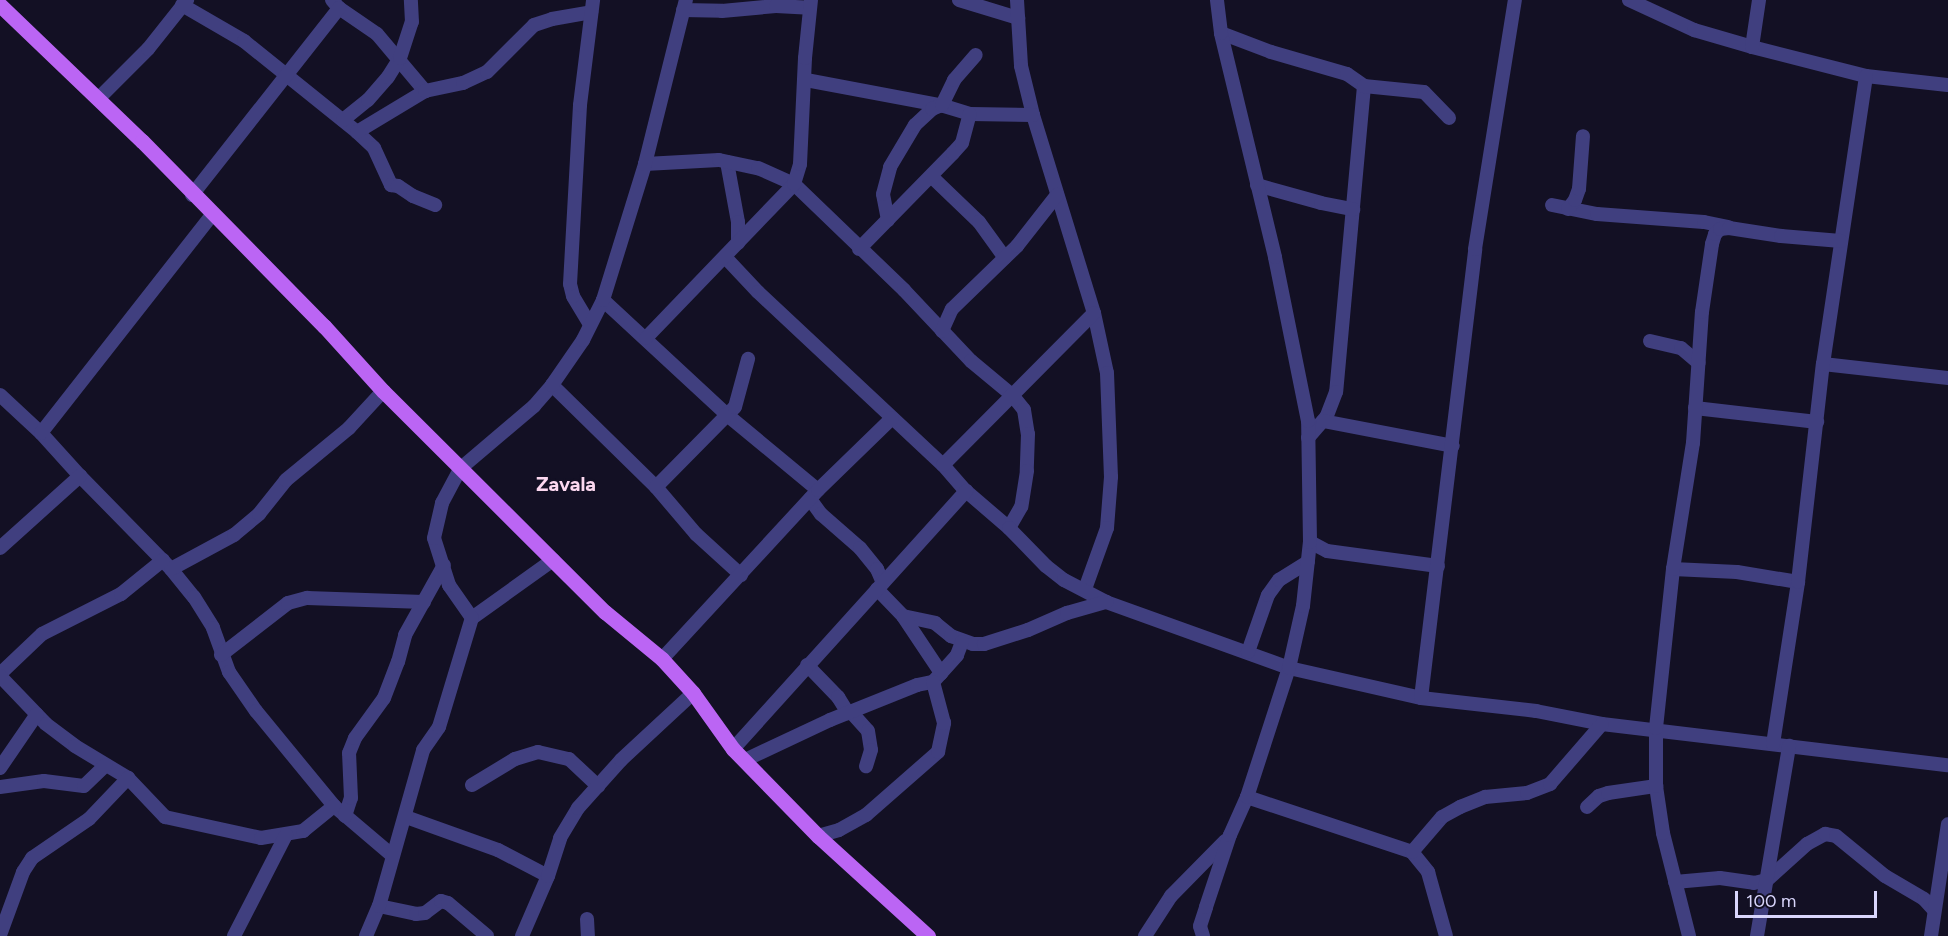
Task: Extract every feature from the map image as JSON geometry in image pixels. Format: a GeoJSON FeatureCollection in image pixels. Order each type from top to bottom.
{"type":"FeatureCollection","features":[{"type":"Feature","properties":{"kind":"main road"},"geometry":{"type":"LineString","coordinates":[[1,2],[324,326],[383,391],[605,612],[662,659],[693,693],[733,749],[818,836],[928,936]]}},
{"type":"Feature","properties":{"kind":"street"},"geometry":{"type":"LineString","coordinates":[[343,120],[368,100],[388,77],[400,58],[412,22],[411,0]]}},
{"type":"Feature","properties":{"kind":"street"},"geometry":{"type":"LineString","coordinates":[[959,0],[1018,18]]}},
{"type":"Feature","properties":{"kind":"street"},"geometry":{"type":"LineString","coordinates":[[1017,0],[1021,66],[1033,115],[1094,313],[1107,373],[1111,477],[1107,528],[1085,589]]}},
{"type":"Feature","properties":{"kind":"street"},"geometry":{"type":"LineString","coordinates":[[1203,936],[1200,926],[1230,835],[1247,797],[1289,668],[1303,606],[1310,542],[1308,421],[1298,365],[1221,33],[1217,0]]}},
{"type":"Feature","properties":{"kind":"street"},"geometry":{"type":"LineString","coordinates":[[1421,698],[1454,446],[1475,249],[1515,0]]}},
{"type":"Feature","properties":{"kind":"street"},"geometry":{"type":"LineString","coordinates":[[1629,0],[1694,30],[1752,47],[1866,76],[1948,85]]}},
{"type":"Feature","properties":{"kind":"street"},"geometry":{"type":"LineString","coordinates":[[1752,47],[1759,0]]}},
{"type":"Feature","properties":{"kind":"street"},"geometry":{"type":"LineString","coordinates":[[98,99],[148,49],[185,2],[244,41],[357,132],[374,148],[391,185],[398,186],[413,196],[435,205]]}},
{"type":"Feature","properties":{"kind":"street"},"geometry":{"type":"LineString","coordinates":[[192,195],[288,75],[335,4],[377,34],[400,58],[425,91]]}},
{"type":"Feature","properties":{"kind":"street"},"geometry":{"type":"LineString","coordinates":[[472,618],[449,585],[435,538],[442,503],[461,468],[534,406],[552,385],[582,340],[603,300],[645,164],[685,5],[722,11],[810,4],[800,164],[794,184],[646,338]]}},
{"type":"Feature","properties":{"kind":"street"},"geometry":{"type":"LineString","coordinates":[[357,132],[425,91],[463,83],[487,72],[534,25],[592,6],[580,105],[570,284],[573,296],[589,323]]}},
{"type":"Feature","properties":{"kind":"street"},"geometry":{"type":"LineString","coordinates":[[1221,33],[1271,52],[1347,74],[1364,86],[1424,92],[1449,118]]}},
{"type":"Feature","properties":{"kind":"street"},"geometry":{"type":"LineString","coordinates":[[888,220],[883,194],[890,167],[915,125],[932,109],[942,105],[954,80],[976,55]]}},
{"type":"Feature","properties":{"kind":"street"},"geometry":{"type":"LineString","coordinates":[[1773,744],[1798,582],[1823,364],[1866,76]]}},
{"type":"Feature","properties":{"kind":"street"},"geometry":{"type":"LineString","coordinates":[[806,80],[942,105],[970,114],[1033,115]]}},
{"type":"Feature","properties":{"kind":"street"},"geometry":{"type":"LineString","coordinates":[[1308,438],[1323,421],[1335,399],[1339,374],[1364,86]]}},
{"type":"Feature","properties":{"kind":"street"},"geometry":{"type":"LineString","coordinates":[[859,249],[932,177],[962,143],[970,114]]}},
{"type":"Feature","properties":{"kind":"street"},"geometry":{"type":"LineString","coordinates":[[1568,208],[1575,200],[1579,189],[1583,136]]}},
{"type":"Feature","properties":{"kind":"street"},"geometry":{"type":"LineString","coordinates":[[645,164],[727,162],[758,168],[794,184],[904,290],[971,361],[1012,395],[1024,410],[1028,434],[1028,471],[1021,507],[1009,528]]}},
{"type":"Feature","properties":{"kind":"street"},"geometry":{"type":"LineString","coordinates":[[727,162],[738,222],[738,243]]}},
{"type":"Feature","properties":{"kind":"street"},"geometry":{"type":"LineString","coordinates":[[932,177],[979,222],[1005,258]]}},
{"type":"Feature","properties":{"kind":"street"},"geometry":{"type":"LineString","coordinates":[[1257,185],[1321,203],[1353,209]]}},
{"type":"Feature","properties":{"kind":"street"},"geometry":{"type":"LineString","coordinates":[[942,331],[952,309],[1005,258],[1058,195]]}},
{"type":"Feature","properties":{"kind":"street"},"geometry":{"type":"LineString","coordinates":[[1552,205],[1597,214],[1704,222],[1782,236],[1841,241]]}},
{"type":"Feature","properties":{"kind":"street"},"geometry":{"type":"LineString","coordinates":[[41,433],[212,215]]}},
{"type":"Feature","properties":{"kind":"street"},"geometry":{"type":"LineString","coordinates":[[1689,936],[1663,833],[1656,786],[1656,728],[1673,569],[1693,444],[1703,302],[1715,234],[1720,229],[1729,228]]}},
{"type":"Feature","properties":{"kind":"street"},"geometry":{"type":"LineString","coordinates":[[725,257],[758,292],[943,465],[966,491],[1009,528],[1046,566],[1064,580],[1106,602],[1289,668],[1421,698],[1536,711],[1602,724],[1656,728],[1948,765]]}},
{"type":"Feature","properties":{"kind":"street"},"geometry":{"type":"LineString","coordinates":[[603,300],[814,494],[825,518],[860,548],[877,569],[880,586],[903,616],[937,677],[944,723],[938,752],[866,815],[839,830],[818,836]]}},
{"type":"Feature","properties":{"kind":"street"},"geometry":{"type":"LineString","coordinates":[[943,465],[1094,313]]}},
{"type":"Feature","properties":{"kind":"street"},"geometry":{"type":"LineString","coordinates":[[1650,341],[1681,348],[1699,363]]}},
{"type":"Feature","properties":{"kind":"street"},"geometry":{"type":"LineString","coordinates":[[656,488],[735,407],[748,359]]}},
{"type":"Feature","properties":{"kind":"street"},"geometry":{"type":"LineString","coordinates":[[1823,364],[1948,378]]}},
{"type":"Feature","properties":{"kind":"street"},"geometry":{"type":"LineString","coordinates":[[552,385],[656,488],[696,534],[741,575]]}},
{"type":"Feature","properties":{"kind":"street"},"geometry":{"type":"LineString","coordinates":[[334,806],[303,831],[261,838],[165,817],[128,778],[75,746],[37,714],[0,675],[42,634],[121,594],[167,564],[234,535],[260,514],[286,480],[349,428],[383,391]]}},
{"type":"Feature","properties":{"kind":"street"},"geometry":{"type":"LineString","coordinates":[[3,404],[41,433],[167,564],[194,597],[213,627],[221,655],[256,711],[334,806],[393,856]]}},
{"type":"Feature","properties":{"kind":"street"},"geometry":{"type":"LineString","coordinates":[[1695,408],[1817,422]]}},
{"type":"Feature","properties":{"kind":"street"},"geometry":{"type":"LineString","coordinates":[[662,659],[814,494],[891,418]]}},
{"type":"Feature","properties":{"kind":"street"},"geometry":{"type":"LineString","coordinates":[[1323,421],[1454,446]]}},
{"type":"Feature","properties":{"kind":"street"},"geometry":{"type":"LineString","coordinates":[[0,548],[80,476]]}},
{"type":"Feature","properties":{"kind":"street"},"geometry":{"type":"LineString","coordinates":[[733,749],[966,491]]}},
{"type":"Feature","properties":{"kind":"street"},"geometry":{"type":"LineString","coordinates":[[1310,542],[1327,552],[1438,567]]}},
{"type":"Feature","properties":{"kind":"street"},"geometry":{"type":"LineString","coordinates":[[366,936],[379,906],[406,818],[423,750],[440,727],[472,618],[553,560]]}},
{"type":"Feature","properties":{"kind":"street"},"geometry":{"type":"LineString","coordinates":[[1248,652],[1268,595],[1279,580],[1308,562]]}},
{"type":"Feature","properties":{"kind":"street"},"geometry":{"type":"LineString","coordinates":[[345,816],[351,798],[350,753],[356,738],[384,698],[398,662],[405,635],[444,566]]}},
{"type":"Feature","properties":{"kind":"street"},"geometry":{"type":"LineString","coordinates":[[1673,569],[1737,572],[1798,582]]}},
{"type":"Feature","properties":{"kind":"street"},"geometry":{"type":"LineString","coordinates":[[221,655],[288,603],[307,598],[424,602]]}},
{"type":"Feature","properties":{"kind":"street"},"geometry":{"type":"LineString","coordinates":[[903,616],[935,623],[962,642],[984,644],[1085,607],[1106,602]]}},
{"type":"Feature","properties":{"kind":"street"},"geometry":{"type":"LineString","coordinates":[[745,760],[849,712],[937,677],[957,655],[962,642]]}},
{"type":"Feature","properties":{"kind":"street"},"geometry":{"type":"LineString","coordinates":[[807,665],[868,731],[871,750],[866,766]]}},
{"type":"Feature","properties":{"kind":"street"},"geometry":{"type":"LineString","coordinates":[[522,936],[548,876],[560,838],[578,808],[621,760],[693,693]]}},
{"type":"Feature","properties":{"kind":"street"},"geometry":{"type":"LineString","coordinates":[[2,760],[37,714]]}},
{"type":"Feature","properties":{"kind":"street"},"geometry":{"type":"LineString","coordinates":[[1412,852],[1442,817],[1460,807],[1485,797],[1527,794],[1550,784],[1602,724]]}},
{"type":"Feature","properties":{"kind":"street"},"geometry":{"type":"LineString","coordinates":[[1757,936],[1789,746]]}},
{"type":"Feature","properties":{"kind":"street"},"geometry":{"type":"LineString","coordinates":[[472,785],[515,759],[538,752],[569,759],[598,786]]}},
{"type":"Feature","properties":{"kind":"street"},"geometry":{"type":"LineString","coordinates":[[0,787],[44,781],[84,786],[106,765]]}},
{"type":"Feature","properties":{"kind":"street"},"geometry":{"type":"LineString","coordinates":[[0,935],[23,872],[32,858],[89,819],[128,778]]}},
{"type":"Feature","properties":{"kind":"street"},"geometry":{"type":"LineString","coordinates":[[1587,807],[1599,796],[1608,793],[1656,786]]}},
{"type":"Feature","properties":{"kind":"street"},"geometry":{"type":"LineString","coordinates":[[1247,797],[1412,852],[1428,872],[1446,936]]}},
{"type":"Feature","properties":{"kind":"street"},"geometry":{"type":"LineString","coordinates":[[406,818],[498,850],[548,876]]}},
{"type":"Feature","properties":{"kind":"street"},"geometry":{"type":"LineString","coordinates":[[1931,936],[1948,824]]}},
{"type":"Feature","properties":{"kind":"street"},"geometry":{"type":"LineString","coordinates":[[234,936],[286,835]]}},
{"type":"Feature","properties":{"kind":"street"},"geometry":{"type":"LineString","coordinates":[[1144,936],[1172,896],[1230,835]]}},
{"type":"Feature","properties":{"kind":"street"},"geometry":{"type":"LineString","coordinates":[[1675,882],[1720,878],[1754,883],[1767,880],[1817,837],[1836,836],[1885,876],[1924,899],[1934,910]]}},
{"type":"Feature","properties":{"kind":"street"},"geometry":{"type":"LineString","coordinates":[[379,906],[416,914],[425,912],[441,901],[448,903],[487,936]]}},
{"type":"Feature","properties":{"kind":"street"},"geometry":{"type":"LineString","coordinates":[[587,919],[588,936]]}},
{"type":"Feature","properties":{"kind":"district","name":"Zavala"},"geometry":{"type":"Point","coordinates":[566,484]}}]}
